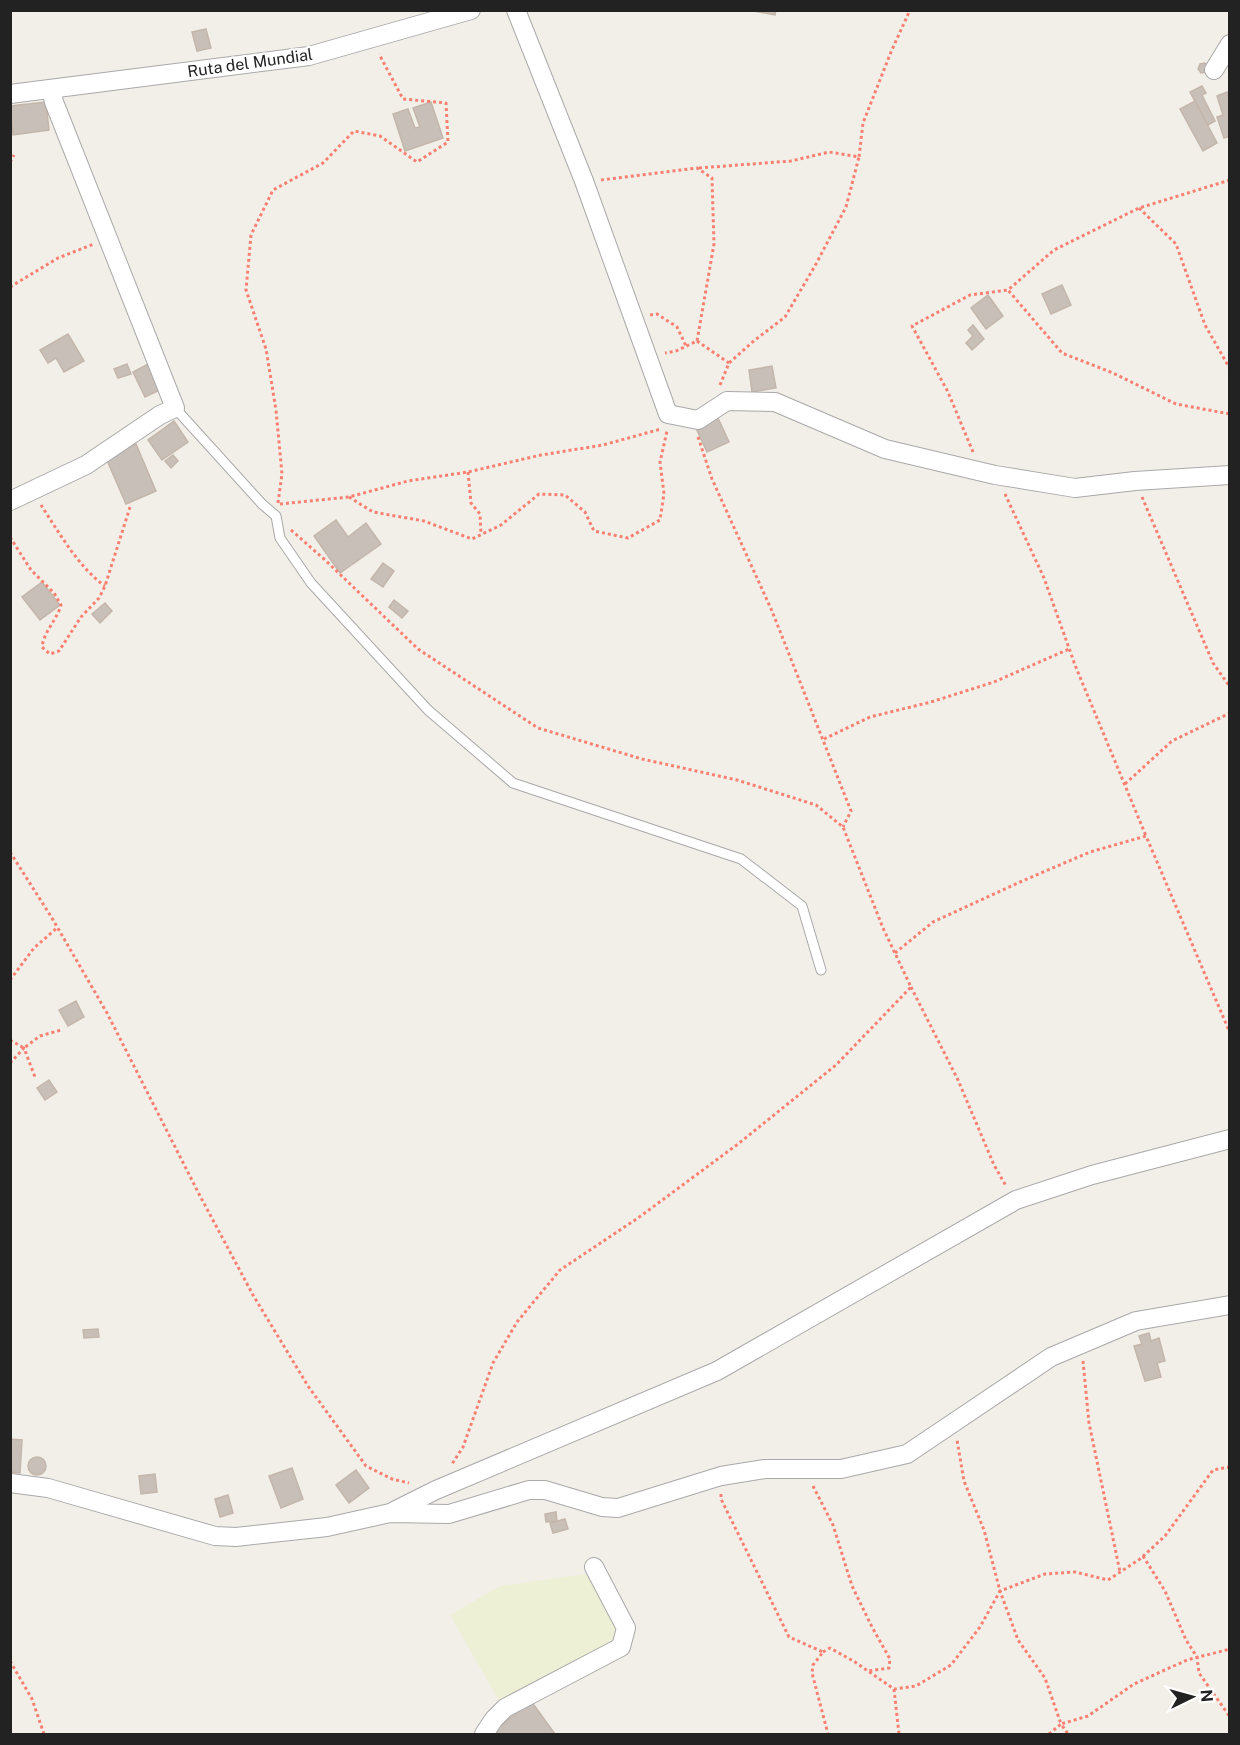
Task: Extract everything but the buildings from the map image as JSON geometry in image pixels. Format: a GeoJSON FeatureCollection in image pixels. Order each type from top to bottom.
{"type":"FeatureCollection","features":[{"type":"Feature","properties":{"kind":"street","name":"Ruta del Mundial"},"geometry":{"type":"LineString","coordinates":[[10,94],[309,56],[471,10]]}},
{"type":"Feature","properties":{"kind":"street"},"geometry":{"type":"LineString","coordinates":[[516,10],[584,181],[668,414],[698,420],[727,401],[775,402],[885,449],[995,475],[1075,488],[1230,475]]}},
{"type":"Feature","properties":{"kind":"street"},"geometry":{"type":"LineString","coordinates":[[1214,70],[1230,44]]}},
{"type":"Feature","properties":{"kind":"street"},"geometry":{"type":"LineString","coordinates":[[10,501],[86,465],[160,415],[175,408],[54,102],[51,89]]}},
{"type":"Feature","properties":{"kind":"street"},"geometry":{"type":"LineString","coordinates":[[390,1513],[435,1490],[717,1371],[1016,1200],[1092,1175],[1230,1139]]}},
{"type":"Feature","properties":{"kind":"street"},"geometry":{"type":"LineString","coordinates":[[10,1483],[48,1488],[215,1536],[236,1537],[327,1527],[390,1513],[449,1514],[529,1490],[546,1490],[602,1507],[618,1508],[722,1476],[765,1469],[841,1469],[907,1454],[1051,1357],[1136,1321],[1230,1305]]}},
{"type":"Feature","properties":{"kind":"street"},"geometry":{"type":"LineString","coordinates":[[484,1734],[505,1708],[621,1647],[626,1628],[594,1567]]}},
{"type":"Feature","properties":{"kind":"lane"},"geometry":{"type":"LineString","coordinates":[[175,408],[261,504],[276,516],[280,538],[311,583],[428,710],[513,783],[741,859],[802,906],[821,970]]}},
{"type":"Feature","properties":{"kind":"path"},"geometry":{"type":"LineString","coordinates":[[727,401],[720,384],[729,363],[785,317],[846,207],[859,157],[863,123],[910,10]]}},
{"type":"Feature","properties":{"kind":"path"},"geometry":{"type":"LineString","coordinates":[[371,37],[385,68],[404,99],[446,103],[448,142],[417,162],[380,136],[354,131],[323,163],[273,190],[251,235],[246,290],[266,349],[276,410],[282,474],[276,516],[418,649],[538,728],[642,759],[737,780],[816,805],[843,827],[895,953],[958,1080],[994,1164],[1016,1200]]}},
{"type":"Feature","properties":{"kind":"path"},"geometry":{"type":"LineString","coordinates":[[584,181],[697,168],[791,161],[830,152],[859,157]]}},
{"type":"Feature","properties":{"kind":"path"},"geometry":{"type":"LineString","coordinates":[[10,162],[14,155]]}},
{"type":"Feature","properties":{"kind":"path"},"geometry":{"type":"LineString","coordinates":[[697,168],[712,178],[714,244],[697,341]]}},
{"type":"Feature","properties":{"kind":"path"},"geometry":{"type":"LineString","coordinates":[[974,453],[948,392],[912,326],[970,295],[1008,290],[1054,250],[1139,208],[1230,180]]}},
{"type":"Feature","properties":{"kind":"path"},"geometry":{"type":"LineString","coordinates":[[1139,208],[1176,244],[1205,325],[1230,369]]}},
{"type":"Feature","properties":{"kind":"path"},"geometry":{"type":"LineString","coordinates":[[10,287],[58,258],[108,239]]}},
{"type":"Feature","properties":{"kind":"path"},"geometry":{"type":"LineString","coordinates":[[1008,290],[1062,353],[1113,373],[1176,404],[1230,414]]}},
{"type":"Feature","properties":{"kind":"path"},"geometry":{"type":"LineString","coordinates":[[633,317],[657,314],[677,327],[686,346]]}},
{"type":"Feature","properties":{"kind":"path"},"geometry":{"type":"LineString","coordinates":[[697,341],[729,363]]}},
{"type":"Feature","properties":{"kind":"path"},"geometry":{"type":"LineString","coordinates":[[647,356],[676,351],[697,341]]}},
{"type":"Feature","properties":{"kind":"path"},"geometry":{"type":"LineString","coordinates":[[691,418],[712,479],[772,611],[851,810],[843,827]]}},
{"type":"Feature","properties":{"kind":"path"},"geometry":{"type":"LineString","coordinates":[[278,504],[349,497],[408,481],[468,472],[541,455],[603,445],[668,428],[660,462],[664,494],[660,520],[628,538],[594,531],[585,512],[565,495],[539,494],[501,525],[472,539],[424,521],[373,512],[349,497]]}},
{"type":"Feature","properties":{"kind":"path"},"geometry":{"type":"LineString","coordinates":[[468,472],[471,503],[480,514],[481,534]]}},
{"type":"Feature","properties":{"kind":"path"},"geometry":{"type":"LineString","coordinates":[[995,475],[1044,578],[1069,649],[1230,1033]]}},
{"type":"Feature","properties":{"kind":"path"},"geometry":{"type":"LineString","coordinates":[[1135,482],[1213,663],[1230,687]]}},
{"type":"Feature","properties":{"kind":"path"},"geometry":{"type":"LineString","coordinates":[[31,491],[95,579],[105,586]]}},
{"type":"Feature","properties":{"kind":"path"},"geometry":{"type":"LineString","coordinates":[[10,537],[31,570],[54,593],[61,605],[58,615],[43,638],[42,647],[50,654],[59,651],[81,617],[99,598],[105,586],[131,504]]}},
{"type":"Feature","properties":{"kind":"path"},"geometry":{"type":"LineString","coordinates":[[823,739],[870,717],[931,702],[994,682],[1069,649]]}},
{"type":"Feature","properties":{"kind":"path"},"geometry":{"type":"LineString","coordinates":[[1125,784],[1172,741],[1230,713]]}},
{"type":"Feature","properties":{"kind":"path"},"geometry":{"type":"LineString","coordinates":[[895,953],[933,922],[1090,852],[1146,836]]}},
{"type":"Feature","properties":{"kind":"path"},"geometry":{"type":"LineString","coordinates":[[10,852],[58,927],[107,1012],[242,1275],[308,1386],[366,1466],[392,1479],[435,1490]]}},
{"type":"Feature","properties":{"kind":"path"},"geometry":{"type":"LineString","coordinates":[[10,980],[34,948],[58,927]]}},
{"type":"Feature","properties":{"kind":"path"},"geometry":{"type":"LineString","coordinates":[[452,1464],[463,1447],[494,1362],[517,1322],[560,1270],[638,1218],[747,1137],[836,1065],[911,987]]}},
{"type":"Feature","properties":{"kind":"path"},"geometry":{"type":"LineString","coordinates":[[10,1063],[40,1036],[61,1030]]}},
{"type":"Feature","properties":{"kind":"path"},"geometry":{"type":"LineString","coordinates":[[10,1040],[24,1048],[35,1077]]}},
{"type":"Feature","properties":{"kind":"path"},"geometry":{"type":"LineString","coordinates":[[1078,1345],[1083,1359],[1089,1423],[1120,1572]]}},
{"type":"Feature","properties":{"kind":"path"},"geometry":{"type":"LineString","coordinates":[[952,1423],[958,1443],[964,1481],[984,1530],[1000,1591],[1018,1640],[1045,1678],[1061,1724],[1068,1734]]}},
{"type":"Feature","properties":{"kind":"path"},"geometry":{"type":"LineString","coordinates":[[828,1734],[812,1673],[813,1665],[823,1652],[830,1648],[894,1689],[916,1686],[951,1665],[980,1627],[1000,1591],[1045,1574],[1075,1572],[1108,1580],[1143,1556],[1165,1536],[1213,1470],[1230,1467]]}},
{"type":"Feature","properties":{"kind":"path"},"geometry":{"type":"LineString","coordinates":[[810,1468],[814,1490],[833,1525],[852,1586],[890,1659],[889,1668],[868,1671]]}},
{"type":"Feature","properties":{"kind":"path"},"geometry":{"type":"LineString","coordinates":[[722,1476],[722,1499],[789,1637],[823,1652]]}},
{"type":"Feature","properties":{"kind":"path"},"geometry":{"type":"LineString","coordinates":[[1143,1556],[1165,1591],[1186,1640],[1197,1657],[1199,1673],[1230,1717]]}},
{"type":"Feature","properties":{"kind":"path"},"geometry":{"type":"LineString","coordinates":[[1049,1734],[1061,1724],[1088,1716],[1134,1684],[1187,1660],[1230,1649]]}},
{"type":"Feature","properties":{"kind":"path"},"geometry":{"type":"LineString","coordinates":[[10,1661],[32,1699],[44,1734]]}},
{"type":"Feature","properties":{"kind":"path"},"geometry":{"type":"LineString","coordinates":[[894,1689],[899,1734]]}},
{"type":"Feature","properties":{"kind":"green space"},"geometry":{"type":"Polygon","coordinates":[[[593,1573],[619,1627],[610,1648],[499,1701],[450,1615],[500,1586],[593,1573]]]}}]}
